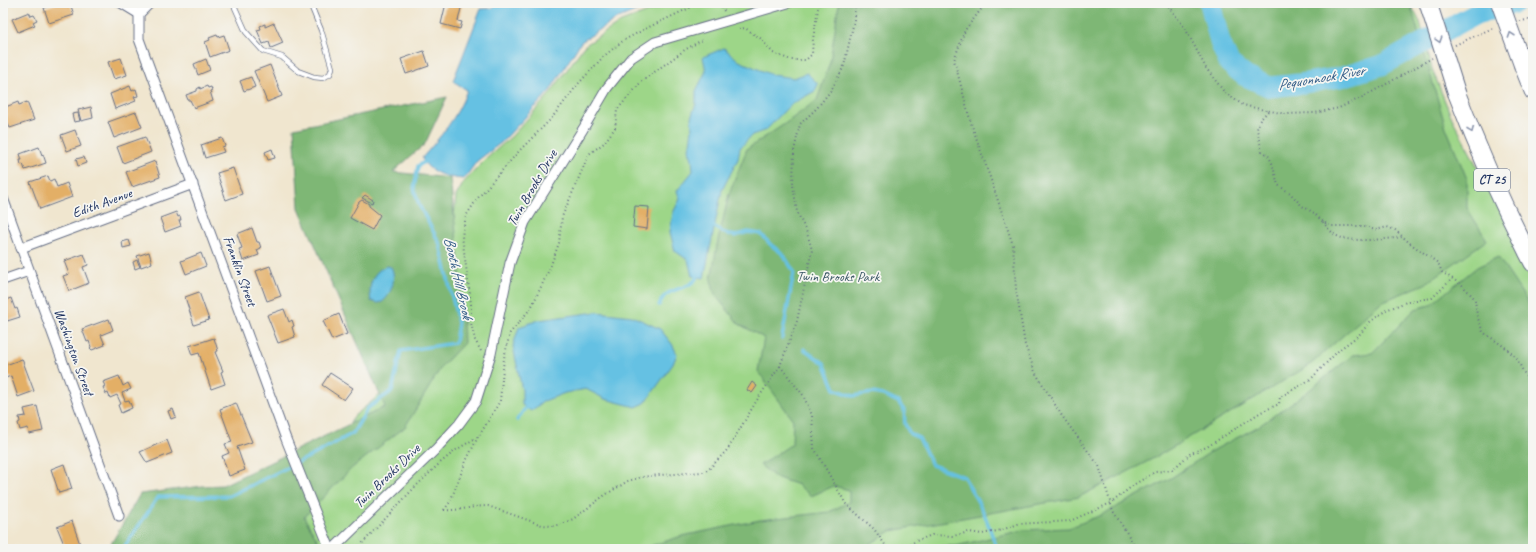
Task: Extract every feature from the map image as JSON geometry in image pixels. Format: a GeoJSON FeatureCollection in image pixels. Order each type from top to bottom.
{"type":"FeatureCollection","features":[{"type":"Feature","properties":{"kind":"highway","name":"CT 25"},"geometry":{"type":"LineString","coordinates":[[1428,3],[1457,94],[1500,196],[1533,263]]}},
{"type":"Feature","properties":{"kind":"highway"},"geometry":{"type":"LineString","coordinates":[[1500,3],[1533,91]]}},
{"type":"Feature","properties":{"kind":"street"},"geometry":{"type":"LineString","coordinates":[[121,3],[139,14],[150,3]]}},
{"type":"Feature","properties":{"kind":"street","name":"Twin Brooks Drive"},"geometry":{"type":"LineString","coordinates":[[332,549],[455,429],[476,401],[491,354],[510,263],[525,222],[607,88],[631,58],[655,42],[788,3]]}},
{"type":"Feature","properties":{"kind":"street","name":"Franklin Street"},"geometry":{"type":"LineString","coordinates":[[139,14],[139,39],[286,439],[332,549]]}},
{"type":"Feature","properties":{"kind":"street","name":"Edith Avenue"},"geometry":{"type":"LineString","coordinates":[[21,248],[193,184]]}},
{"type":"Feature","properties":{"kind":"street","name":"Washington Street"},"geometry":{"type":"LineString","coordinates":[[3,198],[119,516]]}},
{"type":"Feature","properties":{"kind":"street"},"geometry":{"type":"LineString","coordinates":[[3,280],[29,271]]}},
{"type":"Feature","properties":{"kind":"lane"},"geometry":{"type":"LineString","coordinates":[[233,3],[246,32],[263,51],[282,57],[298,71],[314,77],[323,78],[330,74],[332,68],[321,30],[310,3]]}},
{"type":"Feature","properties":{"kind":"path"},"geometry":{"type":"LineString","coordinates":[[482,351],[474,340],[471,323],[471,304],[462,236],[466,216],[477,199],[520,150],[551,119],[579,82],[604,56],[624,40],[649,26],[700,3]]}},
{"type":"Feature","properties":{"kind":"path"},"geometry":{"type":"LineString","coordinates":[[738,29],[745,28],[760,38],[773,53],[791,60],[806,60],[812,54],[819,3]]}},
{"type":"Feature","properties":{"kind":"path"},"geometry":{"type":"LineString","coordinates":[[710,37],[686,49],[642,81],[617,110],[615,128],[604,143],[589,154],[562,217],[559,243],[548,270],[531,308],[510,334],[504,358],[500,401],[466,461],[450,502],[444,510],[455,511],[479,506],[488,506],[533,523],[552,526],[562,524],[573,518],[604,495],[628,482],[659,475],[704,472],[710,468],[728,449],[757,400],[780,366],[797,321],[812,250],[807,234],[797,212],[793,185],[794,151],[800,124],[817,108],[832,89],[844,66],[854,21],[855,3]]}},
{"type":"Feature","properties":{"kind":"path"},"geometry":{"type":"LineString","coordinates":[[986,3],[965,30],[954,60],[971,123],[1013,245],[1016,290],[1025,344],[1034,372],[1062,416],[1099,466],[1113,511],[1137,549]]}},
{"type":"Feature","properties":{"kind":"path"},"geometry":{"type":"LineString","coordinates":[[1166,3],[1185,28],[1206,68],[1225,93],[1243,105],[1268,111],[1286,114],[1315,113],[1339,108],[1365,96],[1432,58]]}},
{"type":"Feature","properties":{"kind":"path"},"geometry":{"type":"LineString","coordinates":[[1520,21],[1533,19]]}},
{"type":"Feature","properties":{"kind":"path"},"geometry":{"type":"LineString","coordinates":[[1452,47],[1499,25]]}},
{"type":"Feature","properties":{"kind":"path"},"geometry":{"type":"LineString","coordinates":[[1268,111],[1267,114],[1260,120],[1257,129],[1262,151],[1268,155],[1272,163],[1278,185],[1290,193],[1302,206],[1314,213],[1335,236],[1351,239],[1379,240],[1403,237]]}},
{"type":"Feature","properties":{"kind":"path"},"geometry":{"type":"LineString","coordinates":[[1323,222],[1332,226],[1360,226],[1376,230],[1387,227],[1395,230],[1438,263],[1442,272],[1462,285],[1475,299],[1477,316],[1483,332],[1506,348],[1517,359],[1533,391]]}},
{"type":"Feature","properties":{"kind":"path"},"geometry":{"type":"LineString","coordinates":[[903,549],[916,541],[932,535],[953,536],[970,532],[982,534],[1002,530],[1018,524],[1070,521],[1111,503],[1135,484],[1155,472],[1172,470],[1191,453],[1207,447],[1261,412],[1279,404],[1280,397],[1311,379],[1340,349],[1359,335],[1370,322],[1386,310],[1409,301],[1432,298],[1452,279]]}},
{"type":"Feature","properties":{"kind":"path"},"geometry":{"type":"LineString","coordinates":[[780,366],[803,395],[812,415],[814,448],[846,504],[874,529],[888,549]]}},
{"type":"Feature","properties":{"kind":"path"},"geometry":{"type":"LineString","coordinates":[[357,549],[414,488],[440,463],[456,450],[479,436]]}},
{"type":"Feature","properties":{"kind":"green space","name":"Twin Brooks Park"},"geometry":{"type":"Polygon","coordinates":[[[672,3],[1218,3],[1383,23],[1412,7],[1420,22],[1432,69],[1451,116],[1533,273],[1533,549],[142,549],[211,505],[346,431],[354,416],[387,389],[451,246],[456,196],[464,182],[486,159],[512,136],[549,95],[584,46],[621,22],[672,3]]]}},
{"type":"Feature","properties":{"kind":"green space"},"geometry":{"type":"Polygon","coordinates":[[[839,3],[1410,3],[1445,125],[1467,179],[1467,208],[1487,240],[1425,284],[1381,302],[1310,365],[1158,456],[1079,497],[891,531],[862,549],[641,549],[682,536],[760,520],[829,512],[849,502],[849,490],[834,486],[811,496],[798,485],[775,477],[760,465],[792,444],[793,420],[758,371],[764,338],[739,324],[715,295],[711,280],[717,245],[729,194],[747,149],[817,100],[830,62],[839,3]]]}},
{"type":"Feature","properties":{"kind":"green space"},"geometry":{"type":"Polygon","coordinates":[[[447,97],[425,144],[393,172],[450,178],[461,279],[464,343],[442,366],[405,427],[352,468],[304,517],[323,549],[108,549],[140,494],[223,485],[385,407],[299,208],[294,128],[447,97]]]}},
{"type":"Feature","properties":{"kind":"green space"},"geometry":{"type":"Polygon","coordinates":[[[1498,257],[1533,310],[1533,549],[920,549],[925,546],[956,546],[1023,530],[1069,528],[1101,515],[1171,478],[1212,451],[1259,426],[1307,392],[1353,355],[1372,353],[1415,309],[1430,305],[1477,267],[1498,257]]]}},
{"type":"Feature","properties":{"kind":"water"},"geometry":{"type":"Polygon","coordinates":[[[496,3],[654,3],[616,19],[581,42],[549,92],[502,142],[477,161],[464,179],[446,176],[434,171],[422,158],[448,126],[459,109],[467,90],[453,81],[481,9],[493,8],[496,3]]]}},
{"type":"Feature","properties":{"kind":"water"},"geometry":{"type":"Polygon","coordinates":[[[724,48],[739,61],[772,75],[794,78],[807,73],[818,84],[815,91],[790,105],[766,130],[752,135],[740,148],[738,159],[722,190],[704,278],[692,276],[688,260],[675,251],[670,232],[673,213],[680,199],[677,191],[693,171],[692,159],[689,150],[692,130],[691,117],[696,104],[696,91],[706,71],[703,57],[724,48]]]}},
{"type":"Feature","properties":{"kind":"water"},"geometry":{"type":"Polygon","coordinates":[[[387,266],[391,267],[393,271],[393,281],[390,291],[382,302],[378,303],[371,301],[370,290],[372,280],[378,271],[387,266]]]}},
{"type":"Feature","properties":{"kind":"water"},"geometry":{"type":"Polygon","coordinates":[[[596,312],[632,316],[660,329],[672,344],[677,354],[673,364],[645,403],[636,407],[605,399],[586,389],[565,393],[544,401],[531,411],[522,405],[522,390],[513,346],[519,327],[539,320],[596,312]]]}},
{"type":"Feature","properties":{"kind":"building"},"geometry":{"type":"Polygon","coordinates":[[[58,3],[70,3],[74,15],[49,23],[44,8],[58,3]]]}},
{"type":"Feature","properties":{"kind":"building"},"geometry":{"type":"Polygon","coordinates":[[[446,3],[462,4],[458,21],[462,22],[460,29],[441,24],[446,3]]]}},
{"type":"Feature","properties":{"kind":"building"},"geometry":{"type":"Polygon","coordinates":[[[29,12],[31,16],[34,15],[37,20],[33,22],[35,25],[18,32],[12,19],[29,12]]]}},
{"type":"Feature","properties":{"kind":"building"},"geometry":{"type":"Polygon","coordinates":[[[274,23],[283,43],[271,48],[269,42],[263,44],[257,30],[261,29],[260,26],[265,24],[265,27],[274,23]]]}},
{"type":"Feature","properties":{"kind":"building"},"geometry":{"type":"Polygon","coordinates":[[[217,35],[218,37],[224,35],[229,50],[210,57],[205,42],[210,40],[209,38],[217,35]]]}},
{"type":"Feature","properties":{"kind":"building"},"geometry":{"type":"Polygon","coordinates":[[[424,51],[429,66],[406,74],[401,59],[424,51]]]}},
{"type":"Feature","properties":{"kind":"building"},"geometry":{"type":"Polygon","coordinates":[[[121,58],[127,75],[114,79],[108,62],[121,58]]]}},
{"type":"Feature","properties":{"kind":"building"},"geometry":{"type":"Polygon","coordinates":[[[206,59],[210,70],[198,75],[194,64],[206,59]]]}},
{"type":"Feature","properties":{"kind":"building"},"geometry":{"type":"Polygon","coordinates":[[[270,65],[282,96],[267,102],[254,71],[270,65]]]}},
{"type":"Feature","properties":{"kind":"building"},"geometry":{"type":"Polygon","coordinates":[[[251,77],[255,87],[244,91],[240,81],[251,77]]]}},
{"type":"Feature","properties":{"kind":"building"},"geometry":{"type":"Polygon","coordinates":[[[130,86],[132,91],[136,89],[138,96],[134,97],[136,101],[115,109],[110,94],[130,86]]]}},
{"type":"Feature","properties":{"kind":"building"},"geometry":{"type":"Polygon","coordinates":[[[207,86],[208,88],[211,87],[212,90],[210,91],[213,101],[194,108],[186,95],[197,91],[200,87],[200,89],[207,86]]]}},
{"type":"Feature","properties":{"kind":"building"},"geometry":{"type":"Polygon","coordinates":[[[18,102],[19,105],[27,102],[34,120],[10,128],[4,116],[6,115],[3,108],[18,102]]]}},
{"type":"Feature","properties":{"kind":"building"},"geometry":{"type":"Polygon","coordinates":[[[91,107],[93,118],[81,121],[78,110],[91,107]]]}},
{"type":"Feature","properties":{"kind":"building"},"geometry":{"type":"Polygon","coordinates":[[[136,112],[142,127],[114,138],[108,122],[136,112]]]}},
{"type":"Feature","properties":{"kind":"building"},"geometry":{"type":"Polygon","coordinates":[[[78,113],[80,121],[74,122],[72,114],[78,113]]]}},
{"type":"Feature","properties":{"kind":"building"},"geometry":{"type":"Polygon","coordinates":[[[75,130],[81,146],[67,151],[61,135],[75,130]]]}},
{"type":"Feature","properties":{"kind":"building"},"geometry":{"type":"Polygon","coordinates":[[[145,137],[151,152],[123,163],[117,147],[145,137]]]}},
{"type":"Feature","properties":{"kind":"building"},"geometry":{"type":"Polygon","coordinates":[[[222,138],[225,146],[222,147],[224,152],[205,158],[201,145],[222,138]]]}},
{"type":"Feature","properties":{"kind":"building"},"geometry":{"type":"Polygon","coordinates":[[[39,147],[46,163],[25,170],[23,164],[21,165],[20,160],[22,160],[20,154],[39,147]]]}},
{"type":"Feature","properties":{"kind":"building"},"geometry":{"type":"Polygon","coordinates":[[[272,149],[275,158],[268,160],[265,152],[272,149]]]}},
{"type":"Feature","properties":{"kind":"building"},"geometry":{"type":"Polygon","coordinates":[[[84,157],[86,163],[78,166],[76,159],[84,157]]]}},
{"type":"Feature","properties":{"kind":"building"},"geometry":{"type":"Polygon","coordinates":[[[155,161],[160,177],[132,187],[126,172],[155,161]]]}},
{"type":"Feature","properties":{"kind":"building"},"geometry":{"type":"Polygon","coordinates":[[[233,168],[242,194],[226,200],[217,173],[233,168]]]}},
{"type":"Feature","properties":{"kind":"building"},"geometry":{"type":"Polygon","coordinates":[[[48,176],[50,181],[54,179],[57,187],[67,183],[72,197],[40,209],[30,182],[48,176]]]}},
{"type":"Feature","properties":{"kind":"building"},"geometry":{"type":"Polygon","coordinates":[[[365,195],[373,200],[372,203],[362,198],[365,195]]]}},
{"type":"Feature","properties":{"kind":"building"},"geometry":{"type":"Polygon","coordinates":[[[362,200],[369,204],[369,206],[380,215],[372,230],[350,218],[359,202],[362,200]]]}},
{"type":"Feature","properties":{"kind":"building"},"geometry":{"type":"Polygon","coordinates":[[[635,206],[649,207],[647,229],[633,227],[635,206]]]}},
{"type":"Feature","properties":{"kind":"building"},"geometry":{"type":"Polygon","coordinates":[[[176,212],[178,217],[180,216],[181,220],[179,220],[181,226],[165,232],[160,218],[176,212]]]}},
{"type":"Feature","properties":{"kind":"building"},"geometry":{"type":"Polygon","coordinates":[[[252,228],[261,248],[257,250],[259,255],[243,261],[239,249],[242,248],[237,234],[252,228]]]}},
{"type":"Feature","properties":{"kind":"building"},"geometry":{"type":"Polygon","coordinates":[[[129,240],[131,246],[123,248],[122,242],[129,240]]]}},
{"type":"Feature","properties":{"kind":"building"},"geometry":{"type":"Polygon","coordinates":[[[149,252],[152,263],[141,267],[137,256],[149,252]]]}},
{"type":"Feature","properties":{"kind":"building"},"geometry":{"type":"Polygon","coordinates":[[[201,253],[206,266],[186,274],[181,261],[201,253]]]}},
{"type":"Feature","properties":{"kind":"building"},"geometry":{"type":"Polygon","coordinates":[[[84,254],[88,265],[83,267],[89,283],[69,291],[63,276],[69,274],[64,261],[84,254]]]}},
{"type":"Feature","properties":{"kind":"building"},"geometry":{"type":"Polygon","coordinates":[[[137,260],[140,267],[135,269],[133,262],[137,260]]]}},
{"type":"Feature","properties":{"kind":"building"},"geometry":{"type":"Polygon","coordinates":[[[270,266],[281,296],[267,301],[256,271],[270,266]]]}},
{"type":"Feature","properties":{"kind":"building"},"geometry":{"type":"Polygon","coordinates":[[[199,292],[209,320],[194,325],[185,297],[199,292]]]}},
{"type":"Feature","properties":{"kind":"building"},"geometry":{"type":"Polygon","coordinates":[[[11,298],[20,317],[4,322],[3,301],[11,298]]]}},
{"type":"Feature","properties":{"kind":"building"},"geometry":{"type":"Polygon","coordinates":[[[284,309],[289,322],[292,320],[294,326],[292,327],[295,337],[278,343],[267,315],[284,309]]]}},
{"type":"Feature","properties":{"kind":"building"},"geometry":{"type":"Polygon","coordinates":[[[339,314],[347,334],[332,340],[323,321],[339,314]]]}},
{"type":"Feature","properties":{"kind":"building"},"geometry":{"type":"Polygon","coordinates":[[[109,319],[113,330],[101,335],[105,345],[92,350],[82,329],[109,319]]]}},
{"type":"Feature","properties":{"kind":"building"},"geometry":{"type":"Polygon","coordinates":[[[214,338],[218,351],[215,352],[223,371],[221,372],[225,384],[211,389],[199,353],[192,355],[189,346],[214,338]]]}},
{"type":"Feature","properties":{"kind":"building"},"geometry":{"type":"Polygon","coordinates":[[[22,359],[34,391],[18,397],[11,376],[3,379],[3,366],[22,359]]]}},
{"type":"Feature","properties":{"kind":"building"},"geometry":{"type":"Polygon","coordinates":[[[330,373],[353,388],[344,400],[322,385],[330,373]]]}},
{"type":"Feature","properties":{"kind":"building"},"geometry":{"type":"Polygon","coordinates":[[[119,376],[123,386],[128,383],[131,389],[122,393],[125,401],[129,400],[132,408],[121,413],[118,405],[121,404],[117,395],[110,398],[108,393],[106,394],[103,387],[105,386],[103,382],[119,376]]]}},
{"type":"Feature","properties":{"kind":"building"},"geometry":{"type":"Polygon","coordinates":[[[752,382],[757,386],[752,393],[747,390],[752,382]]]}},
{"type":"Feature","properties":{"kind":"building"},"geometry":{"type":"Polygon","coordinates":[[[236,403],[252,442],[237,447],[245,470],[229,476],[222,456],[229,453],[225,444],[232,442],[220,409],[236,403]]]}},
{"type":"Feature","properties":{"kind":"building"},"geometry":{"type":"Polygon","coordinates":[[[37,406],[43,431],[29,434],[28,428],[20,430],[18,423],[20,422],[19,417],[26,416],[24,409],[37,406]]]}},
{"type":"Feature","properties":{"kind":"building"},"geometry":{"type":"Polygon","coordinates":[[[173,409],[176,417],[171,419],[168,411],[173,409]]]}},
{"type":"Feature","properties":{"kind":"building"},"geometry":{"type":"Polygon","coordinates":[[[167,440],[172,453],[147,463],[140,452],[167,440]]]}},
{"type":"Feature","properties":{"kind":"building"},"geometry":{"type":"Polygon","coordinates":[[[64,464],[72,489],[59,493],[51,469],[64,464]]]}},
{"type":"Feature","properties":{"kind":"building"},"geometry":{"type":"Polygon","coordinates":[[[72,521],[81,547],[66,549],[57,527],[72,521]]]}},
{"type":"Feature","properties":{"kind":"waterway","name":"Pequonnock River"},"geometry":{"type":"LineString","coordinates":[[1210,3],[1220,42],[1229,63],[1245,76],[1270,87],[1342,77],[1382,65],[1476,14],[1515,3]]}},
{"type":"Feature","properties":{"kind":"waterway","name":"Booth Hill Brook"},"geometry":{"type":"LineString","coordinates":[[123,549],[158,497],[229,496],[317,453],[353,433],[368,408],[392,391],[401,351],[455,343],[458,323],[440,244],[419,205],[414,188],[418,166],[426,161]]}},
{"type":"Feature","properties":{"kind":"waterway"},"geometry":{"type":"LineString","coordinates":[[711,224],[722,232],[735,236],[748,232],[761,234],[771,245],[783,254],[794,272],[782,338]]}},
{"type":"Feature","properties":{"kind":"waterway"},"geometry":{"type":"LineString","coordinates":[[659,305],[666,295],[694,282],[698,273]]}},
{"type":"Feature","properties":{"kind":"waterway","name":"Booth Hill Brook"},"geometry":{"type":"LineString","coordinates":[[804,349],[824,363],[835,389],[853,396],[873,393],[883,395],[898,402],[904,410],[905,424],[910,434],[919,438],[932,465],[964,477],[984,513],[997,549]]}},
{"type":"Feature","properties":{"kind":"waterway"},"geometry":{"type":"LineString","coordinates":[[517,420],[526,407],[528,408]]}}]}
